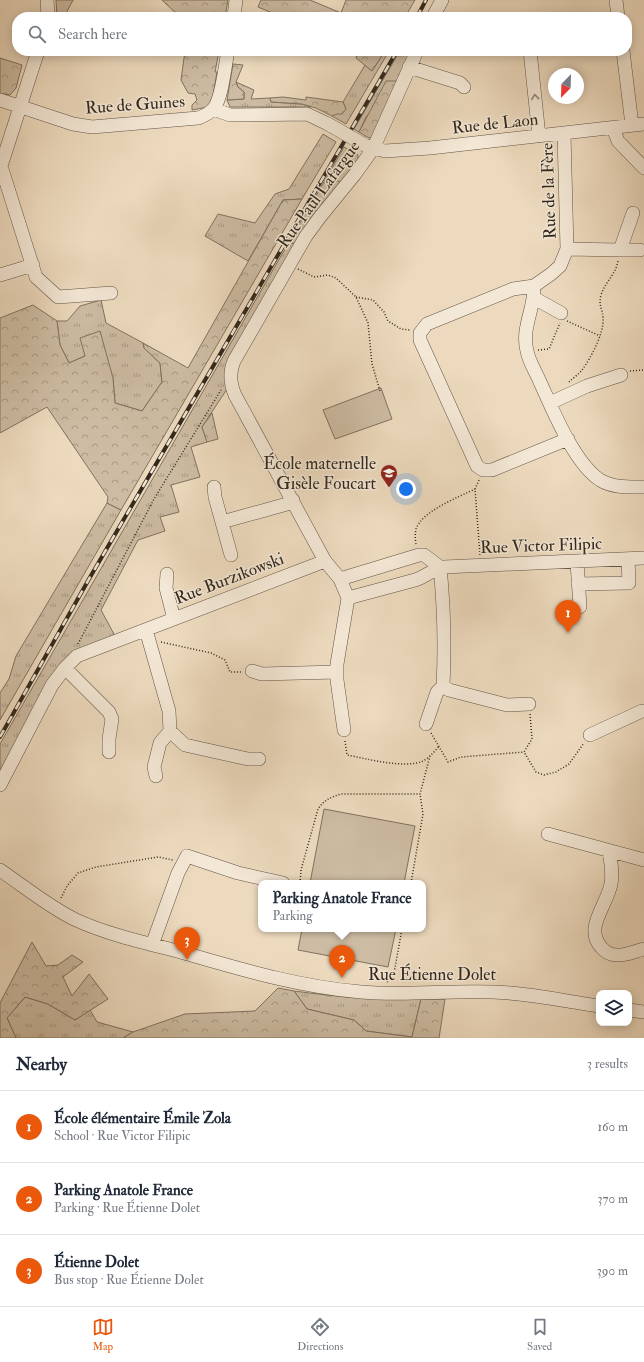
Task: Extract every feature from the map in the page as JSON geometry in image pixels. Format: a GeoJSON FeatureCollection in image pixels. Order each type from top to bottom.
{"type":"FeatureCollection","features":[{"type":"Feature","properties":{"kind":"street"},"geometry":{"type":"LineString","coordinates":[[47,0],[48,12]]}},
{"type":"Feature","properties":{"kind":"street"},"geometry":{"type":"LineString","coordinates":[[235,12],[236,0]]}},
{"type":"Feature","properties":{"kind":"street"},"geometry":{"type":"LineString","coordinates":[[436,12],[442,0]]}},
{"type":"Feature","properties":{"kind":"street"},"geometry":{"type":"LineString","coordinates":[[616,0],[617,12]]}},
{"type":"Feature","properties":{"kind":"street"},"geometry":{"type":"LineString","coordinates":[[36,56],[1,166],[2,174],[36,277],[58,297],[111,293]]}},
{"type":"Feature","properties":{"kind":"street"},"geometry":{"type":"LineString","coordinates":[[227,56],[219,100],[213,109],[230,115],[307,114],[368,147]]}},
{"type":"Feature","properties":{"kind":"street","name":"Rue Paul Lafargue"},"geometry":{"type":"LineString","coordinates":[[230,375],[234,361],[290,264],[320,217],[355,174],[414,56]]}},
{"type":"Feature","properties":{"kind":"street"},"geometry":{"type":"LineString","coordinates":[[531,56],[539,136]]}},
{"type":"Feature","properties":{"kind":"street"},"geometry":{"type":"LineString","coordinates":[[624,56],[638,125]]}},
{"type":"Feature","properties":{"kind":"street"},"geometry":{"type":"LineString","coordinates":[[409,67],[460,83],[464,87]]}},
{"type":"Feature","properties":{"kind":"street","name":"Rue de Guines"},"geometry":{"type":"LineString","coordinates":[[0,100],[73,124],[92,127],[198,118],[207,114],[213,109]]}},
{"type":"Feature","properties":{"kind":"street","name":"Rue de Laon"},"geometry":{"type":"LineString","coordinates":[[368,147],[385,151],[430,148],[638,125]]}},
{"type":"Feature","properties":{"kind":"street"},"geometry":{"type":"LineString","coordinates":[[613,128],[618,141],[644,168]]}},
{"type":"Feature","properties":{"kind":"street","name":"Rue de la Fère"},"geometry":{"type":"LineString","coordinates":[[564,133],[567,249]]}},
{"type":"Feature","properties":{"kind":"street"},"geometry":{"type":"LineString","coordinates":[[620,250],[633,213]]}},
{"type":"Feature","properties":{"kind":"street"},"geometry":{"type":"LineString","coordinates":[[640,250],[567,249],[560,266],[534,292],[526,326],[526,351],[568,439],[578,458],[587,470],[600,480],[612,485],[624,488],[644,487]]}},
{"type":"Feature","properties":{"kind":"street"},"geometry":{"type":"LineString","coordinates":[[0,275],[32,265]]}},
{"type":"Feature","properties":{"kind":"street"},"geometry":{"type":"LineString","coordinates":[[561,313],[534,292],[513,289],[427,324],[420,332],[420,340],[477,466],[483,470],[492,470],[568,439]]}},
{"type":"Feature","properties":{"kind":"street"},"geometry":{"type":"LineString","coordinates":[[230,375],[232,388],[235,395],[325,561],[340,579],[348,598],[337,664],[344,730]]}},
{"type":"Feature","properties":{"kind":"street"},"geometry":{"type":"LineString","coordinates":[[550,403],[587,386],[621,375]]}},
{"type":"Feature","properties":{"kind":"street"},"geometry":{"type":"LineString","coordinates":[[214,487],[215,497],[231,555]]}},
{"type":"Feature","properties":{"kind":"street"},"geometry":{"type":"LineString","coordinates":[[222,522],[287,504],[293,500]]}},
{"type":"Feature","properties":{"kind":"street"},"geometry":{"type":"LineString","coordinates":[[340,579],[419,555],[424,555],[440,568],[442,584],[444,662],[443,686],[437,692],[426,724]]}},
{"type":"Feature","properties":{"kind":"street","name":"Rue Victor Filipic"},"geometry":{"type":"LineString","coordinates":[[440,568],[644,558]]}},
{"type":"Feature","properties":{"kind":"street"},"geometry":{"type":"LineString","coordinates":[[578,584],[629,583],[628,559]]}},
{"type":"Feature","properties":{"kind":"street","name":"Rue Burzikowski"},"geometry":{"type":"LineString","coordinates":[[77,656],[148,635],[174,619],[325,561]]}},
{"type":"Feature","properties":{"kind":"street"},"geometry":{"type":"LineString","coordinates":[[577,562],[580,607]]}},
{"type":"Feature","properties":{"kind":"street"},"geometry":{"type":"LineString","coordinates":[[348,598],[423,578],[440,568]]}},
{"type":"Feature","properties":{"kind":"street"},"geometry":{"type":"LineString","coordinates":[[167,574],[166,588],[174,619]]}},
{"type":"Feature","properties":{"kind":"street"},"geometry":{"type":"LineString","coordinates":[[148,635],[169,712],[170,731],[160,743],[154,767],[156,776]]}},
{"type":"Feature","properties":{"kind":"street"},"geometry":{"type":"LineString","coordinates":[[0,785],[52,685],[64,668],[77,656]]}},
{"type":"Feature","properties":{"kind":"street"},"geometry":{"type":"LineString","coordinates":[[64,668],[109,712],[112,720],[109,739],[109,752]]}},
{"type":"Feature","properties":{"kind":"street"},"geometry":{"type":"LineString","coordinates":[[252,671],[262,674],[337,672]]}},
{"type":"Feature","properties":{"kind":"street"},"geometry":{"type":"LineString","coordinates":[[443,686],[449,690],[507,705],[529,704]]}},
{"type":"Feature","properties":{"kind":"street"},"geometry":{"type":"LineString","coordinates":[[590,736],[642,710],[644,711]]}},
{"type":"Feature","properties":{"kind":"street"},"geometry":{"type":"LineString","coordinates":[[170,731],[185,745],[248,759],[259,759]]}},
{"type":"Feature","properties":{"kind":"street"},"geometry":{"type":"LineString","coordinates":[[548,834],[572,839],[644,860]]}},
{"type":"Feature","properties":{"kind":"street"},"geometry":{"type":"LineString","coordinates":[[609,851],[612,878],[607,897],[597,917],[594,927],[595,940],[603,950],[616,955],[623,955],[644,949]]}},
{"type":"Feature","properties":{"kind":"street"},"geometry":{"type":"LineString","coordinates":[[152,945],[178,873],[187,856],[238,873],[270,880]]}},
{"type":"Feature","properties":{"kind":"street","name":"Rue Étienne Dolet"},"geometry":{"type":"LineString","coordinates":[[0,870],[56,908],[89,926],[273,978],[335,990],[395,993],[500,992],[596,1006]]}},
{"type":"Feature","properties":{"kind":"street"},"geometry":{"type":"LineString","coordinates":[[632,1010],[644,1012]]}},
{"type":"Feature","properties":{"kind":"path"},"geometry":{"type":"LineString","coordinates":[[567,383],[582,371],[600,336],[603,319],[599,304],[600,299],[607,281],[618,266],[620,250]]}},
{"type":"Feature","properties":{"kind":"path"},"geometry":{"type":"LineString","coordinates":[[290,264],[314,277],[328,275],[336,278],[356,297],[368,323],[372,364],[380,392]]}},
{"type":"Feature","properties":{"kind":"path"},"geometry":{"type":"LineString","coordinates":[[356,297],[373,300],[384,312],[388,321],[401,329],[420,332]]}},
{"type":"Feature","properties":{"kind":"path"},"geometry":{"type":"LineString","coordinates":[[526,351],[549,348],[562,319],[600,336]]}},
{"type":"Feature","properties":{"kind":"path"},"geometry":{"type":"LineString","coordinates":[[621,375],[630,371],[644,370]]}},
{"type":"Feature","properties":{"kind":"path"},"geometry":{"type":"LineString","coordinates":[[77,656],[77,645],[154,499],[230,375]]}},
{"type":"Feature","properties":{"kind":"path"},"geometry":{"type":"LineString","coordinates":[[480,565],[475,489],[483,470]]}},
{"type":"Feature","properties":{"kind":"path"},"geometry":{"type":"LineString","coordinates":[[419,555],[415,538],[416,528],[425,516],[442,505],[475,489]]}},
{"type":"Feature","properties":{"kind":"path"},"geometry":{"type":"LineString","coordinates":[[148,635],[211,653],[225,660],[230,672],[252,671]]}},
{"type":"Feature","properties":{"kind":"path"},"geometry":{"type":"LineString","coordinates":[[524,752],[532,739],[529,704]]}},
{"type":"Feature","properties":{"kind":"path"},"geometry":{"type":"LineString","coordinates":[[426,724],[448,762],[461,757],[524,752]]}},
{"type":"Feature","properties":{"kind":"path"},"geometry":{"type":"LineString","coordinates":[[344,730],[347,755],[406,765],[424,760],[439,746]]}},
{"type":"Feature","properties":{"kind":"path"},"geometry":{"type":"LineString","coordinates":[[524,752],[536,772],[544,775],[556,772],[569,764],[581,745],[590,736]]}},
{"type":"Feature","properties":{"kind":"path"},"geometry":{"type":"LineString","coordinates":[[412,880],[423,814],[420,794],[430,756]]}},
{"type":"Feature","properties":{"kind":"path"},"geometry":{"type":"LineString","coordinates":[[300,880],[301,870],[318,809],[323,802],[331,797],[341,794],[420,794]]}},
{"type":"Feature","properties":{"kind":"path"},"geometry":{"type":"LineString","coordinates":[[56,908],[67,886],[78,873],[96,867],[158,857],[183,862]]}},
{"type":"Feature","properties":{"kind":"path"},"geometry":{"type":"LineString","coordinates":[[384,984],[394,973],[401,932]]}},
{"type":"Feature","properties":{"kind":"green space"},"geometry":{"type":"Polygon","coordinates":[[[56,0],[73,0],[67,12],[57,12],[56,0]]]}},
{"type":"Feature","properties":{"kind":"green space"},"geometry":{"type":"Polygon","coordinates":[[[162,0],[228,0],[226,12],[175,12],[162,0]]]}},
{"type":"Feature","properties":{"kind":"green space"},"geometry":{"type":"Polygon","coordinates":[[[261,0],[310,0],[339,12],[270,12],[258,7],[261,0]]]}},
{"type":"Feature","properties":{"kind":"green space"},"geometry":{"type":"Polygon","coordinates":[[[346,0],[415,0],[408,12],[341,12],[346,0]]]}},
{"type":"Feature","properties":{"kind":"green space"},"geometry":{"type":"Polygon","coordinates":[[[184,56],[218,56],[212,101],[208,107],[192,110],[192,105],[197,100],[195,94],[188,93],[181,80],[184,56]]]}},
{"type":"Feature","properties":{"kind":"green space"},"geometry":{"type":"Polygon","coordinates":[[[357,56],[382,56],[372,71],[356,58],[357,56]]]}},
{"type":"Feature","properties":{"kind":"green space"},"geometry":{"type":"Polygon","coordinates":[[[382,56],[386,56],[346,124],[332,116],[346,109],[343,102],[365,65],[372,71],[382,56]]]}},
{"type":"Feature","properties":{"kind":"green space"},"geometry":{"type":"Polygon","coordinates":[[[397,56],[409,56],[397,81],[366,117],[359,132],[354,129],[397,56]]]}},
{"type":"Feature","properties":{"kind":"green space"},"geometry":{"type":"Polygon","coordinates":[[[0,58],[22,65],[16,88],[10,95],[0,94],[0,58]]]}},
{"type":"Feature","properties":{"kind":"green space"},"geometry":{"type":"Polygon","coordinates":[[[233,64],[243,65],[236,82],[238,87],[244,92],[244,99],[227,100],[233,64]]]}},
{"type":"Feature","properties":{"kind":"green space"},"geometry":{"type":"Polygon","coordinates":[[[386,81],[397,81],[372,137],[369,138],[359,132],[386,81]]]}},
{"type":"Feature","properties":{"kind":"green space"},"geometry":{"type":"Polygon","coordinates":[[[236,82],[254,90],[251,99],[270,98],[271,102],[302,104],[311,107],[230,107],[227,100],[244,99],[244,92],[238,87],[236,82]]]}},
{"type":"Feature","properties":{"kind":"green space"},"geometry":{"type":"Polygon","coordinates":[[[283,97],[306,100],[306,97],[343,102],[346,109],[342,114],[332,116],[316,108],[302,104],[271,102],[270,98],[283,97]]]}},
{"type":"Feature","properties":{"kind":"green space"},"geometry":{"type":"Polygon","coordinates":[[[323,134],[336,142],[302,199],[283,200],[248,261],[205,236],[218,214],[255,223],[275,194],[289,189],[323,134]]]}},
{"type":"Feature","properties":{"kind":"green space"},"geometry":{"type":"Polygon","coordinates":[[[344,147],[358,155],[358,159],[341,183],[328,175],[344,147]]]}},
{"type":"Feature","properties":{"kind":"green space"},"geometry":{"type":"Polygon","coordinates":[[[328,175],[341,183],[296,244],[289,242],[328,175]]]}},
{"type":"Feature","properties":{"kind":"green space"},"geometry":{"type":"Polygon","coordinates":[[[302,199],[121,510],[107,503],[108,497],[47,407],[0,433],[0,318],[33,305],[57,321],[60,345],[69,363],[85,356],[80,338],[100,331],[113,378],[115,403],[142,411],[162,382],[160,363],[144,348],[143,343],[188,368],[283,200],[302,199]]]}},
{"type":"Feature","properties":{"kind":"green space"},"geometry":{"type":"Polygon","coordinates":[[[289,242],[296,244],[227,389],[202,427],[207,442],[191,447],[200,477],[171,485],[179,512],[160,517],[165,531],[138,540],[101,610],[115,636],[79,649],[0,775],[0,744],[289,242]]]}},
{"type":"Feature","properties":{"kind":"green space"},"geometry":{"type":"Polygon","coordinates":[[[101,300],[106,323],[143,343],[144,348],[160,363],[162,382],[142,411],[115,403],[113,378],[85,356],[69,363],[60,345],[57,321],[67,321],[80,306],[101,300]]]}},
{"type":"Feature","properties":{"kind":"green space"},"geometry":{"type":"Polygon","coordinates":[[[381,388],[392,419],[335,439],[323,410],[381,388]]]}},
{"type":"Feature","properties":{"kind":"green space"},"geometry":{"type":"Polygon","coordinates":[[[212,413],[218,439],[207,442],[202,427],[212,413]]]}},
{"type":"Feature","properties":{"kind":"green space"},"geometry":{"type":"Polygon","coordinates":[[[107,503],[121,510],[0,720],[0,693],[9,679],[16,656],[107,503]]]}},
{"type":"Feature","properties":{"kind":"green space"},"geometry":{"type":"Polygon","coordinates":[[[324,809],[415,826],[405,880],[311,880],[324,809]]]}},
{"type":"Feature","properties":{"kind":"green space"},"geometry":{"type":"Polygon","coordinates":[[[301,932],[395,932],[388,967],[298,950],[301,932]]]}},
{"type":"Feature","properties":{"kind":"green space"},"geometry":{"type":"Polygon","coordinates":[[[32,942],[46,966],[58,965],[72,955],[83,962],[63,977],[72,996],[89,974],[108,999],[75,1020],[48,1004],[25,997],[7,1018],[16,1038],[0,1038],[0,1003],[32,942]]]}},
{"type":"Feature","properties":{"kind":"green space"},"geometry":{"type":"Polygon","coordinates":[[[278,988],[294,991],[307,1009],[354,1020],[366,1031],[412,1037],[421,999],[445,999],[439,1038],[123,1038],[133,1032],[185,1014],[255,1011],[278,988]]]}},
{"type":"Feature","properties":{"kind":"green space"},"geometry":{"type":"Polygon","coordinates":[[[294,991],[358,998],[421,999],[412,1037],[366,1031],[354,1020],[307,1009],[294,991]]]}},
{"type":"Feature","properties":{"kind":"green space"},"geometry":{"type":"Polygon","coordinates":[[[25,997],[48,1004],[75,1020],[90,1010],[97,1022],[133,1032],[123,1038],[16,1038],[7,1018],[25,997]]]}},
{"type":"Feature","properties":{"kind":"railway"},"geometry":{"type":"LineString","coordinates":[[420,12],[426,0]]}},
{"type":"Feature","properties":{"kind":"railway"},"geometry":{"type":"LineString","coordinates":[[0,737],[89,579],[394,56]]}},
{"type":"Feature","properties":{"kind":"place","name":"École maternelle Gisèle Foucart"},"geometry":{"type":"Point","coordinates":[389,488]}},
{"type":"Feature","properties":{"kind":"place","name":"École élémentaire Émile Zola"},"geometry":{"type":"Point","coordinates":[568,633]}},
{"type":"Feature","properties":{"kind":"place","name":"Étienne Dolet"},"geometry":{"type":"Point","coordinates":[187,960]}},
{"type":"Feature","properties":{"kind":"place","name":"Parking Anatole France"},"geometry":{"type":"Point","coordinates":[342,978]}}]}
